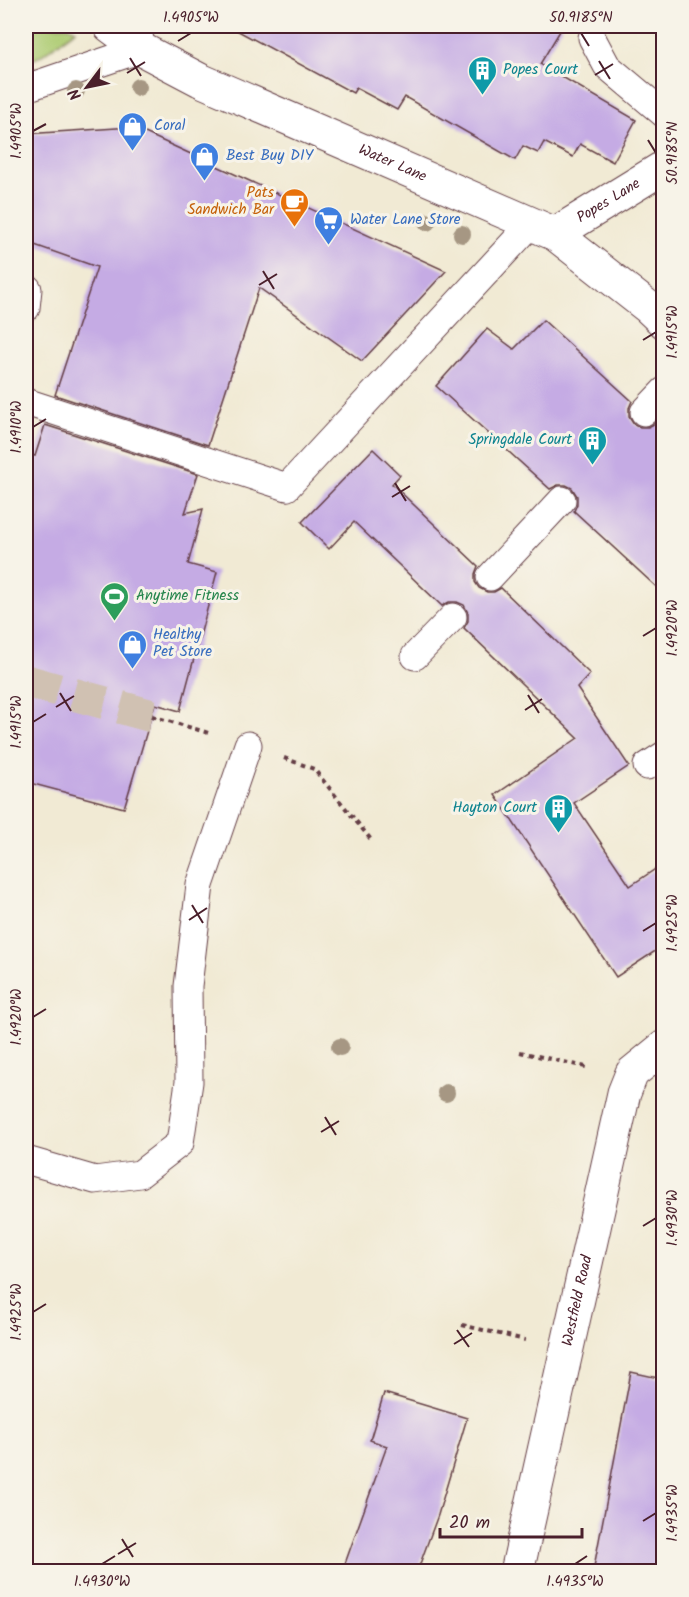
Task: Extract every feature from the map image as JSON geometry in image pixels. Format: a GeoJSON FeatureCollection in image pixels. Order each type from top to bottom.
{"type":"FeatureCollection","features":[{"type":"Feature","properties":{"kind":"street","name":"Water Lane"},"geometry":{"type":"LineString","coordinates":[[110,26],[140,37],[200,80],[543,229],[648,307],[663,322]]}},
{"type":"Feature","properties":{"kind":"street","name":"Popes Lane"},"geometry":{"type":"LineString","coordinates":[[543,229],[663,167]]}},
{"type":"Feature","properties":{"kind":"street"},"geometry":{"type":"LineString","coordinates":[[632,1073],[663,1047]]}},
{"type":"Feature","properties":{"kind":"street","name":"Westfield Road"},"geometry":{"type":"LineString","coordinates":[[517,1572],[624,1093],[632,1073]]}},
{"type":"Feature","properties":{"kind":"lane"},"geometry":{"type":"LineString","coordinates":[[26,88],[140,37]]}},
{"type":"Feature","properties":{"kind":"lane"},"geometry":{"type":"LineString","coordinates":[[592,38],[607,66],[663,114]]}},
{"type":"Feature","properties":{"kind":"lane"},"geometry":{"type":"LineString","coordinates":[[26,402],[287,488],[543,229]]}},
{"type":"Feature","properties":{"kind":"lane"},"geometry":{"type":"LineString","coordinates":[[644,412],[663,391]]}},
{"type":"Feature","properties":{"kind":"lane"},"geometry":{"type":"LineString","coordinates":[[490,577],[562,500]]}},
{"type":"Feature","properties":{"kind":"lane"},"geometry":{"type":"LineString","coordinates":[[415,656],[453,617]]}},
{"type":"Feature","properties":{"kind":"lane"},"geometry":{"type":"LineString","coordinates":[[26,1160],[95,1180],[140,1174],[180,1143],[189,1082],[188,986],[200,885],[248,745]]}},
{"type":"Feature","properties":{"kind":"path"},"geometry":{"type":"LineString","coordinates":[[152,716],[248,745],[314,769],[373,842]]}},
{"type":"Feature","properties":{"kind":"path"},"geometry":{"type":"LineString","coordinates":[[520,1052],[609,1072],[632,1073]]}},
{"type":"Feature","properties":{"kind":"path"},"geometry":{"type":"LineString","coordinates":[[462,1324],[567,1350]]}},
{"type":"Feature","properties":{"kind":"green space"},"geometry":{"type":"Polygon","coordinates":[[[26,26],[68,26],[76,30],[39,57],[26,62],[26,26]]]}},
{"type":"Feature","properties":{"kind":"building","name":"Popes Court"},"geometry":{"type":"Polygon","coordinates":[[[229,26],[563,26],[540,64],[636,120],[613,162],[580,144],[573,157],[544,142],[538,153],[523,146],[515,160],[405,97],[397,110],[356,88],[353,93],[229,26]]]}},
{"type":"Feature","properties":{"kind":"building"},"geometry":{"type":"Polygon","coordinates":[[[132,127],[446,271],[362,361],[259,288],[208,445],[55,395],[97,267],[26,242],[26,134],[132,127]]]}},
{"type":"Feature","properties":{"kind":"building","name":"Springdale Court"},"geometry":{"type":"Polygon","coordinates":[[[543,320],[632,401],[629,416],[634,424],[648,427],[656,423],[663,430],[663,593],[574,511],[577,496],[572,488],[558,485],[550,489],[436,386],[487,329],[514,349],[543,320]]]}},
{"type":"Feature","properties":{"kind":"building"},"geometry":{"type":"Polygon","coordinates":[[[45,425],[198,474],[185,513],[203,509],[188,564],[217,572],[180,711],[155,704],[124,808],[26,782],[26,501],[31,455],[35,456],[45,425]]]}},
{"type":"Feature","properties":{"kind":"building"},"geometry":{"type":"Polygon","coordinates":[[[373,449],[400,475],[392,484],[478,566],[475,582],[479,588],[487,592],[494,592],[501,588],[590,674],[577,688],[629,766],[574,803],[630,886],[663,864],[663,946],[616,977],[495,795],[578,738],[464,628],[468,621],[468,613],[464,605],[449,602],[442,606],[354,522],[329,549],[302,522],[373,449]]]}},
{"type":"Feature","properties":{"kind":"building"},"geometry":{"type":"Polygon","coordinates":[[[631,1372],[663,1379],[663,1572],[617,1572],[594,1567],[631,1372]]]}},
{"type":"Feature","properties":{"kind":"building"},"geometry":{"type":"Polygon","coordinates":[[[384,1393],[467,1418],[438,1515],[417,1572],[342,1572],[387,1446],[370,1440],[384,1393]]]}},
{"type":"Feature","properties":{"kind":"tunnel"},"geometry":{"type":"LineString","coordinates":[[26,681],[152,716]]}},
{"type":"Feature","properties":{"kind":"place","name":"Popes Court"},"geometry":{"type":"Point","coordinates":[482,96]}},
{"type":"Feature","properties":{"kind":"place","name":"Coral"},"geometry":{"type":"Point","coordinates":[133,152]}},
{"type":"Feature","properties":{"kind":"place","name":"Best Buy DIY"},"geometry":{"type":"Point","coordinates":[205,182]}},
{"type":"Feature","properties":{"kind":"place","name":"Pats Sandwich Bar"},"geometry":{"type":"Point","coordinates":[295,228]}},
{"type":"Feature","properties":{"kind":"place","name":"Water Lane Store"},"geometry":{"type":"Point","coordinates":[329,246]}},
{"type":"Feature","properties":{"kind":"place","name":"Springdale Court"},"geometry":{"type":"Point","coordinates":[593,466]}},
{"type":"Feature","properties":{"kind":"place","name":"Anytime Fitness"},"geometry":{"type":"Point","coordinates":[115,622]}},
{"type":"Feature","properties":{"kind":"place","name":"Healthy Pet Store"},"geometry":{"type":"Point","coordinates":[132,670]}},
{"type":"Feature","properties":{"kind":"place","name":"Hayton Court"},"geometry":{"type":"Point","coordinates":[558,834]}}]}
